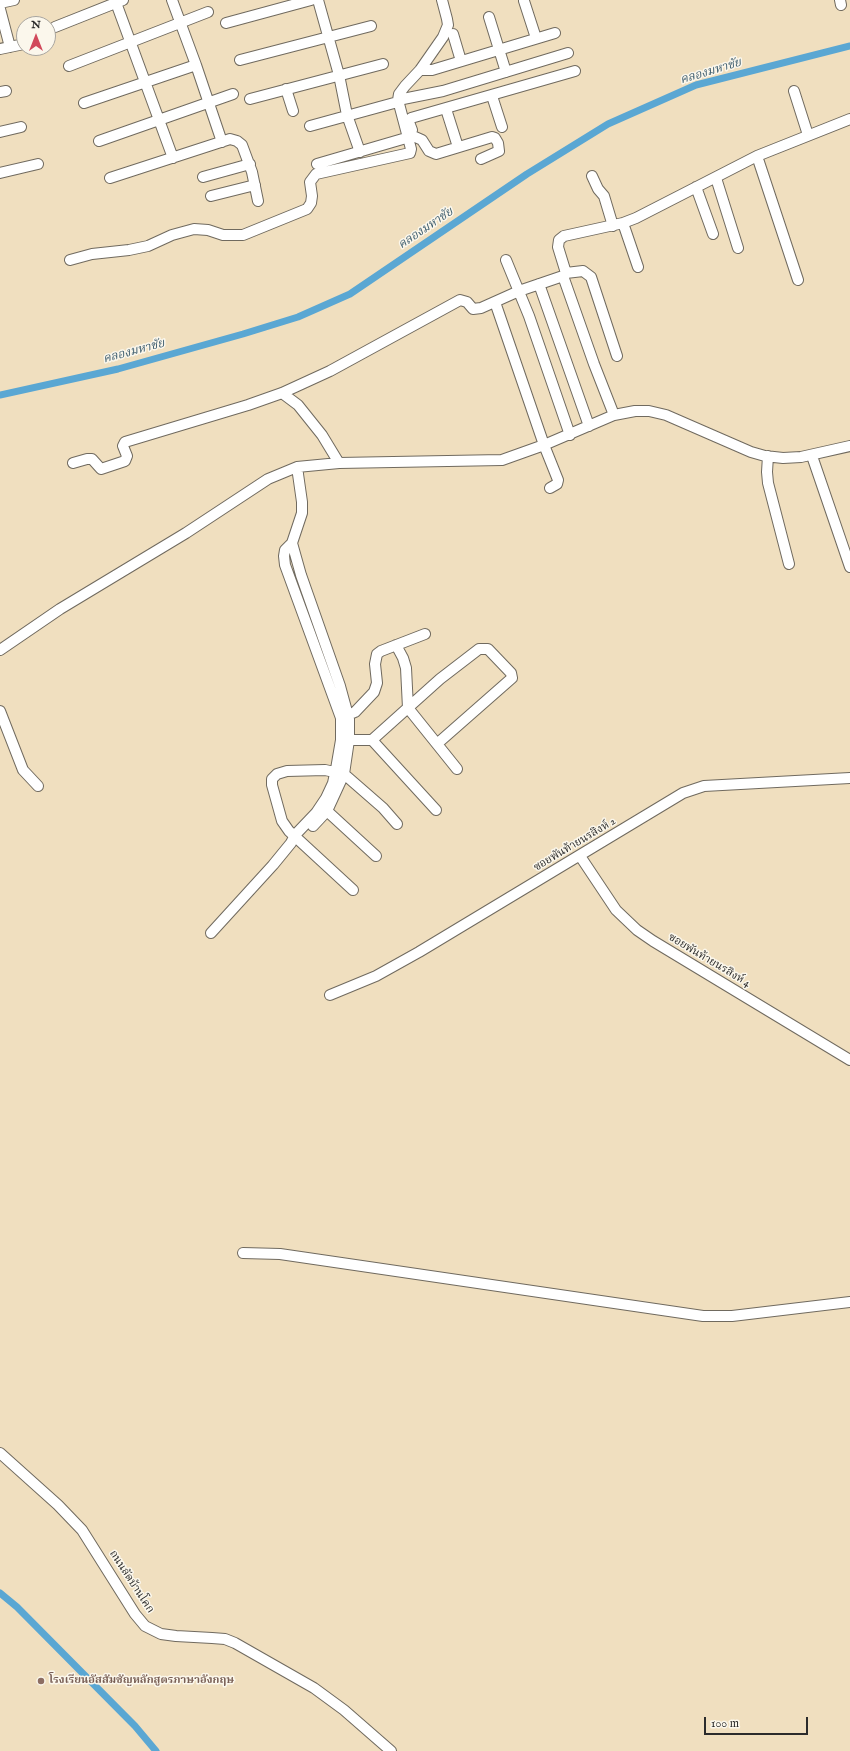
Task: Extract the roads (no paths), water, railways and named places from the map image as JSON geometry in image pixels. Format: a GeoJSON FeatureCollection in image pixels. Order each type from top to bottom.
{"type":"FeatureCollection","features":[{"type":"Feature","properties":{"kind":"street"},"geometry":{"type":"LineString","coordinates":[[0,3],[14,0]]}},
{"type":"Feature","properties":{"kind":"street"},"geometry":{"type":"LineString","coordinates":[[172,0],[222,142]]}},
{"type":"Feature","properties":{"kind":"street"},"geometry":{"type":"LineString","coordinates":[[226,23],[311,0]]}},
{"type":"Feature","properties":{"kind":"street"},"geometry":{"type":"LineString","coordinates":[[318,0],[338,75],[347,116],[360,152]]}},
{"type":"Feature","properties":{"kind":"street"},"geometry":{"type":"LineString","coordinates":[[411,137],[396,102],[405,86],[420,70],[446,32],[448,20],[442,0]]}},
{"type":"Feature","properties":{"kind":"street"},"geometry":{"type":"LineString","coordinates":[[56,27],[118,1],[130,42],[173,158]]}},
{"type":"Feature","properties":{"kind":"street"},"geometry":{"type":"LineString","coordinates":[[524,1],[536,38]]}},
{"type":"Feature","properties":{"kind":"street"},"geometry":{"type":"LineString","coordinates":[[0,9],[10,47]]}},
{"type":"Feature","properties":{"kind":"street"},"geometry":{"type":"LineString","coordinates":[[69,66],[208,12]]}},
{"type":"Feature","properties":{"kind":"street"},"geometry":{"type":"LineString","coordinates":[[489,17],[506,72]]}},
{"type":"Feature","properties":{"kind":"street"},"geometry":{"type":"LineString","coordinates":[[240,60],[371,26]]}},
{"type":"Feature","properties":{"kind":"street"},"geometry":{"type":"LineString","coordinates":[[420,70],[432,70],[555,33]]}},
{"type":"Feature","properties":{"kind":"street"},"geometry":{"type":"LineString","coordinates":[[453,34],[461,61]]}},
{"type":"Feature","properties":{"kind":"street"},"geometry":{"type":"LineString","coordinates":[[0,49],[16,46]]}},
{"type":"Feature","properties":{"kind":"street"},"geometry":{"type":"LineString","coordinates":[[310,126],[396,102],[443,91],[568,53]]}},
{"type":"Feature","properties":{"kind":"street"},"geometry":{"type":"LineString","coordinates":[[250,98],[383,64]]}},
{"type":"Feature","properties":{"kind":"street"},"geometry":{"type":"LineString","coordinates":[[84,103],[144,81],[196,65]]}},
{"type":"Feature","properties":{"kind":"street"},"geometry":{"type":"LineString","coordinates":[[70,260],[92,254],[129,250],[148,246],[172,235],[194,229],[208,230],[223,235],[243,235],[307,209],[311,204],[312,196],[310,182],[316,174],[410,153],[411,137],[409,120],[575,71]]}},
{"type":"Feature","properties":{"kind":"street"},"geometry":{"type":"LineString","coordinates":[[286,89],[292,110]]}},
{"type":"Feature","properties":{"kind":"street"},"geometry":{"type":"LineString","coordinates":[[443,91],[458,147]]}},
{"type":"Feature","properties":{"kind":"street"},"geometry":{"type":"LineString","coordinates":[[794,91],[808,135]]}},
{"type":"Feature","properties":{"kind":"street"},"geometry":{"type":"LineString","coordinates":[[99,141],[233,94]]}},
{"type":"Feature","properties":{"kind":"street"},"geometry":{"type":"LineString","coordinates":[[492,96],[502,127]]}},
{"type":"Feature","properties":{"kind":"street"},"geometry":{"type":"LineString","coordinates":[[614,415],[594,364],[564,275],[558,247],[559,240],[564,236],[623,223],[660,207],[756,156],[850,119]]}},
{"type":"Feature","properties":{"kind":"street"},"geometry":{"type":"LineString","coordinates":[[0,132],[21,127]]}},
{"type":"Feature","properties":{"kind":"street"},"geometry":{"type":"LineString","coordinates":[[317,164],[411,137],[422,140],[429,151],[436,154],[495,138],[498,143],[499,151],[481,160]]}},
{"type":"Feature","properties":{"kind":"street"},"geometry":{"type":"LineString","coordinates":[[110,178],[230,139],[237,141],[242,145],[250,164],[258,201]]}},
{"type":"Feature","properties":{"kind":"street"},"geometry":{"type":"LineString","coordinates":[[756,156],[798,280]]}},
{"type":"Feature","properties":{"kind":"street"},"geometry":{"type":"LineString","coordinates":[[0,173],[38,164]]}},
{"type":"Feature","properties":{"kind":"street"},"geometry":{"type":"LineString","coordinates":[[203,176],[250,164]]}},
{"type":"Feature","properties":{"kind":"street"},"geometry":{"type":"LineString","coordinates":[[592,176],[598,189],[604,196],[613,226]]}},
{"type":"Feature","properties":{"kind":"street"},"geometry":{"type":"LineString","coordinates":[[716,178],[738,248]]}},
{"type":"Feature","properties":{"kind":"street"},"geometry":{"type":"LineString","coordinates":[[211,196],[255,185]]}},
{"type":"Feature","properties":{"kind":"street"},"geometry":{"type":"LineString","coordinates":[[696,187],[713,234]]}},
{"type":"Feature","properties":{"kind":"street"},"geometry":{"type":"LineString","coordinates":[[623,223],[638,266]]}},
{"type":"Feature","properties":{"kind":"street"},"geometry":{"type":"LineString","coordinates":[[506,260],[519,291],[570,435]]}},
{"type":"Feature","properties":{"kind":"street"},"geometry":{"type":"LineString","coordinates":[[73,463],[92,459],[98,467],[105,469],[125,461],[127,456],[123,446],[125,442],[240,408],[282,393],[330,371],[460,300],[467,302],[472,309],[481,308],[519,291],[564,275],[583,271],[591,277],[617,356]]}},
{"type":"Feature","properties":{"kind":"street"},"geometry":{"type":"LineString","coordinates":[[540,284],[589,426]]}},
{"type":"Feature","properties":{"kind":"street"},"geometry":{"type":"LineString","coordinates":[[495,302],[544,445],[558,480],[557,484],[550,488]]}},
{"type":"Feature","properties":{"kind":"street"},"geometry":{"type":"LineString","coordinates":[[282,393],[298,405],[322,435],[338,463]]}},
{"type":"Feature","properties":{"kind":"street"},"geometry":{"type":"LineString","coordinates":[[0,650],[60,609],[186,534],[268,479],[297,467],[338,463],[490,461],[512,457],[570,435],[614,415],[635,411],[649,411],[666,415],[751,452],[768,456],[784,458],[812,456],[850,446]]}},
{"type":"Feature","properties":{"kind":"street"},"geometry":{"type":"LineString","coordinates":[[768,456],[768,483],[790,564]]}},
{"type":"Feature","properties":{"kind":"street"},"geometry":{"type":"LineString","coordinates":[[812,456],[850,567]]}},
{"type":"Feature","properties":{"kind":"street"},"geometry":{"type":"LineString","coordinates":[[295,840],[327,811],[349,740],[344,717],[285,565],[285,550],[292,543],[302,513],[297,467]]}},
{"type":"Feature","properties":{"kind":"street"},"geometry":{"type":"LineString","coordinates":[[344,717],[355,712],[374,692],[377,683],[375,664],[377,654],[425,634]]}},
{"type":"Feature","properties":{"kind":"street"},"geometry":{"type":"LineString","coordinates":[[396,645],[403,658],[406,668],[408,708],[457,769]]}},
{"type":"Feature","properties":{"kind":"street"},"geometry":{"type":"LineString","coordinates":[[349,740],[372,740],[440,679],[479,649],[488,649],[511,673],[512,678],[438,744]]}},
{"type":"Feature","properties":{"kind":"street"},"geometry":{"type":"LineString","coordinates":[[0,711],[23,770],[38,786]]}},
{"type":"Feature","properties":{"kind":"street"},"geometry":{"type":"LineString","coordinates":[[211,933],[274,865],[295,840],[326,798],[340,773],[341,740],[344,717]]}},
{"type":"Feature","properties":{"kind":"street"},"geometry":{"type":"LineString","coordinates":[[372,740],[436,810]]}},
{"type":"Feature","properties":{"kind":"street"},"geometry":{"type":"LineString","coordinates":[[353,890],[295,840],[282,822],[272,785],[272,779],[277,774],[287,771],[325,770],[340,773],[383,808],[397,824]]}},
{"type":"Feature","properties":{"kind":"street","name":"ซอยพันท้ายนรสิงห์ 2"},"geometry":{"type":"LineString","coordinates":[[330,995],[376,976],[580,856],[683,793],[704,786],[850,778]]}},
{"type":"Feature","properties":{"kind":"street"},"geometry":{"type":"LineString","coordinates":[[327,811],[376,856]]}},
{"type":"Feature","properties":{"kind":"street","name":"ซอยพันท้ายนรสิงห์ 4"},"geometry":{"type":"LineString","coordinates":[[580,856],[616,910],[637,930],[652,941],[850,1060]]}},
{"type":"Feature","properties":{"kind":"street"},"geometry":{"type":"LineString","coordinates":[[243,1253],[280,1254],[704,1316],[732,1316],[850,1302]]}},
{"type":"Feature","properties":{"kind":"street","name":"ถนนลัดบ้านโคก"},"geometry":{"type":"LineString","coordinates":[[0,1453],[58,1505],[82,1530],[135,1614],[145,1626],[161,1634],[218,1638],[235,1643],[314,1688],[344,1710],[391,1751]]}},
{"type":"Feature","properties":{"kind":"waterway","name":"คลองมหาชัย"},"geometry":{"type":"LineString","coordinates":[[0,395],[118,369],[298,317],[350,294],[527,174],[608,124],[696,85],[850,46]]}},
{"type":"Feature","properties":{"kind":"waterway"},"geometry":{"type":"LineString","coordinates":[[0,1593],[17,1607],[135,1726],[156,1751]]}},
{"type":"Feature","properties":{"kind":"place","name":"โรงเรียนอัสสัมชัญหลักสูตรภาษาอังกฤษ"},"geometry":{"type":"Point","coordinates":[41,1681]}}]}
